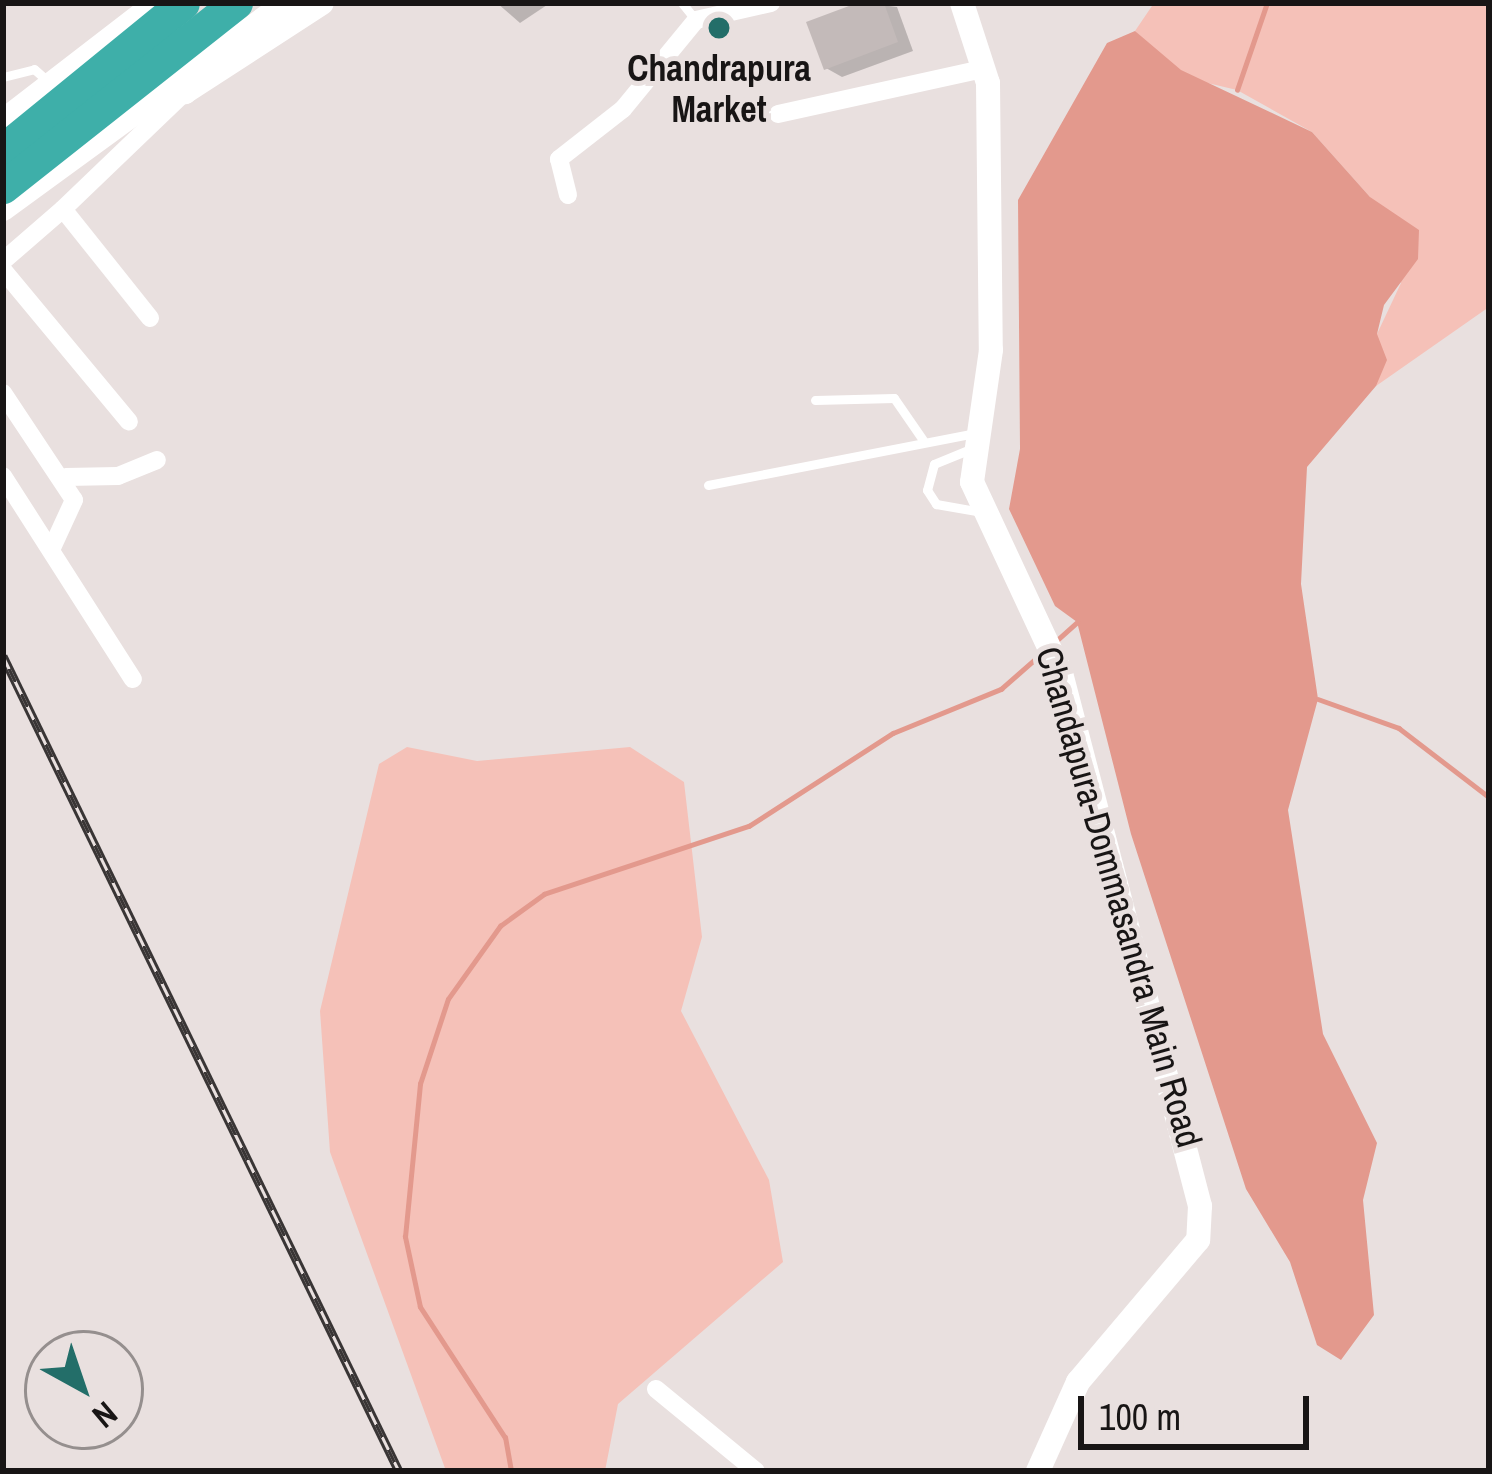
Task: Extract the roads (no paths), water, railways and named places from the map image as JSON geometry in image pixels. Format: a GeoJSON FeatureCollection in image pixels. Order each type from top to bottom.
{"type":"FeatureCollection","features":[{"type":"Feature","properties":{"kind":"highway"},"geometry":{"type":"LineString","coordinates":[[3,187],[16,141],[183,3]]}},
{"type":"Feature","properties":{"kind":"highway"},"geometry":{"type":"LineString","coordinates":[[16,141],[236,3]]}},
{"type":"Feature","properties":{"kind":"main road"},"geometry":{"type":"LineString","coordinates":[[16,141],[50,83],[156,3]]}},
{"type":"Feature","properties":{"kind":"main road"},"geometry":{"type":"LineString","coordinates":[[3,209],[151,96],[285,3]]}},
{"type":"Feature","properties":{"kind":"main road"},"geometry":{"type":"LineString","coordinates":[[151,96],[185,92],[322,3]]}},
{"type":"Feature","properties":{"kind":"main road","name":"Chandapura-Dommasandra Main Road"},"geometry":{"type":"LineString","coordinates":[[962,3],[985,76],[991,350],[974,441],[982,512],[1049,647],[1200,1206],[1198,1240],[1078,1382],[1038,1471]]}},
{"type":"Feature","properties":{"kind":"main road"},"geometry":{"type":"LineString","coordinates":[[980,3],[985,76]]}},
{"type":"Feature","properties":{"kind":"street"},"geometry":{"type":"LineString","coordinates":[[568,195],[560,159],[623,109],[696,20],[771,3]]}},
{"type":"Feature","properties":{"kind":"street"},"geometry":{"type":"LineString","coordinates":[[778,114],[985,76]]}},
{"type":"Feature","properties":{"kind":"street"},"geometry":{"type":"LineString","coordinates":[[129,422],[3,266],[185,92]]}},
{"type":"Feature","properties":{"kind":"street"},"geometry":{"type":"LineString","coordinates":[[63,209],[150,317]]}},
{"type":"Feature","properties":{"kind":"street"},"geometry":{"type":"LineString","coordinates":[[3,393],[65,477],[73,513],[51,550]]}},
{"type":"Feature","properties":{"kind":"street"},"geometry":{"type":"LineString","coordinates":[[65,477],[118,476],[157,460]]}},
{"type":"Feature","properties":{"kind":"street"},"geometry":{"type":"LineString","coordinates":[[3,476],[133,679]]}},
{"type":"Feature","properties":{"kind":"street"},"geometry":{"type":"LineString","coordinates":[[656,1389],[756,1471]]}},
{"type":"Feature","properties":{"kind":"lane"},"geometry":{"type":"LineString","coordinates":[[682,3],[696,20]]}},
{"type":"Feature","properties":{"kind":"lane"},"geometry":{"type":"LineString","coordinates":[[3,77],[34,69],[50,83]]}},
{"type":"Feature","properties":{"kind":"lane"},"geometry":{"type":"LineString","coordinates":[[815,400],[893,398],[923,440]]}},
{"type":"Feature","properties":{"kind":"lane"},"geometry":{"type":"LineString","coordinates":[[708,485],[923,440],[974,441]]}},
{"type":"Feature","properties":{"kind":"lane"},"geometry":{"type":"LineString","coordinates":[[974,441],[934,464],[927,490],[936,504],[982,512]]}},
{"type":"Feature","properties":{"kind":"waterway"},"geometry":{"type":"LineString","coordinates":[[1237,90],[1267,3]]}},
{"type":"Feature","properties":{"kind":"waterway"},"geometry":{"type":"LineString","coordinates":[[1055,642],[1077,622]]}},
{"type":"Feature","properties":{"kind":"waterway"},"geometry":{"type":"LineString","coordinates":[[511,1471],[505,1438],[420,1307],[405,1237],[420,1084],[448,999],[500,926],[544,894],[749,826],[893,733],[1001,689],[1042,653]]}},
{"type":"Feature","properties":{"kind":"waterway"},"geometry":{"type":"LineString","coordinates":[[1318,699],[1399,728],[1489,797]]}},
{"type":"Feature","properties":{"kind":"railway"},"geometry":{"type":"LineString","coordinates":[[3,656],[399,1471]]}},
{"type":"Feature","properties":{"kind":"place","name":"Chandrapura Market"},"geometry":{"type":"Point","coordinates":[719,28]}}]}
